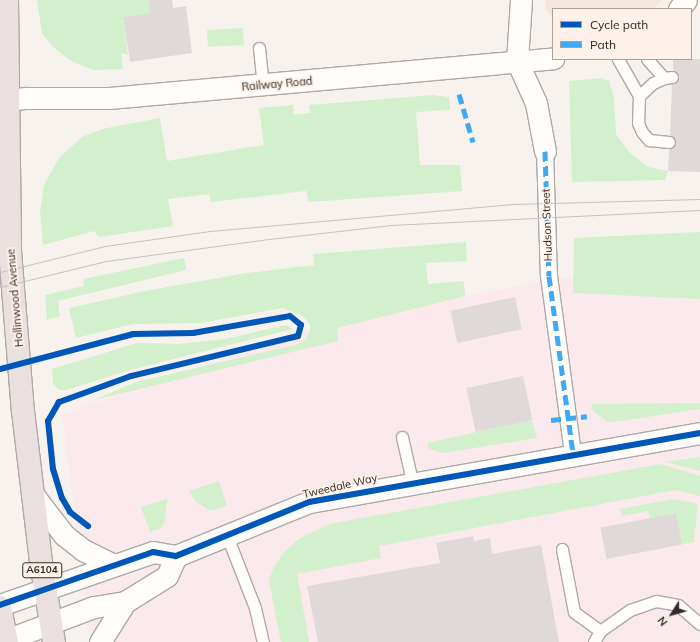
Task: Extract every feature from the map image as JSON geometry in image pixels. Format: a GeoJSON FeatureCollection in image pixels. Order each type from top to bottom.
{"type":"FeatureCollection","features":[{"type":"Feature","properties":{"kind":"highway","name":"Hollinwood Avenue"},"geometry":{"type":"LineString","coordinates":[[7,0],[5,101],[10,251],[23,411],[53,632]]}},
{"type":"Feature","properties":{"kind":"highway"},"geometry":{"type":"LineString","coordinates":[[0,606],[6,641]]}},
{"type":"Feature","properties":{"kind":"street","name":"Hudson Street"},"geometry":{"type":"LineString","coordinates":[[521,0],[517,61],[536,102],[545,151],[549,276],[573,454]]}},
{"type":"Feature","properties":{"kind":"street"},"geometry":{"type":"LineString","coordinates":[[680,8],[686,0]]}},
{"type":"Feature","properties":{"kind":"street","name":"Railway Road"},"geometry":{"type":"LineString","coordinates":[[5,101],[26,98],[109,98],[263,86],[552,58]]}},
{"type":"Feature","properties":{"kind":"street","name":"Tweedale Way"},"geometry":{"type":"LineString","coordinates":[[176,556],[309,502],[412,481],[700,432]]}},
{"type":"Feature","properties":{"kind":"street"},"geometry":{"type":"LineString","coordinates":[[35,497],[64,535],[83,550],[112,564]]}},
{"type":"Feature","properties":{"kind":"street"},"geometry":{"type":"LineString","coordinates":[[0,606],[112,564],[153,552],[176,556],[166,576],[125,602],[94,607],[53,632],[6,641]]}},
{"type":"Feature","properties":{"kind":"street"},"geometry":{"type":"LineString","coordinates":[[100,642],[125,602]]}},
{"type":"Feature","properties":{"kind":"lane"},"geometry":{"type":"LineString","coordinates":[[259,48],[263,86]]}},
{"type":"Feature","properties":{"kind":"lane"},"geometry":{"type":"LineString","coordinates":[[619,60],[639,96],[638,123],[642,132],[649,140],[669,142]]}},
{"type":"Feature","properties":{"kind":"lane"},"geometry":{"type":"LineString","coordinates":[[639,96],[653,83],[668,77],[648,60]]}},
{"type":"Feature","properties":{"kind":"lane"},"geometry":{"type":"LineString","coordinates":[[402,437],[412,481]]}},
{"type":"Feature","properties":{"kind":"lane"},"geometry":{"type":"LineString","coordinates":[[226,536],[255,608],[263,642]]}},
{"type":"Feature","properties":{"kind":"lane"},"geometry":{"type":"LineString","coordinates":[[562,549],[574,612],[600,631]]}},
{"type":"Feature","properties":{"kind":"lane"},"geometry":{"type":"LineString","coordinates":[[594,642],[600,631],[630,610],[656,601],[678,605],[700,624]]}},
{"type":"Feature","properties":{"kind":"shaded area"},"geometry":{"type":"Polygon","coordinates":[[[545,0],[662,0],[655,8],[552,8],[552,17],[546,9],[545,0]]]}},
{"type":"Feature","properties":{"kind":"shaded area"},"geometry":{"type":"Polygon","coordinates":[[[700,256],[700,642],[91,642],[62,414],[335,321],[518,286],[700,256]]]}},
{"type":"Feature","properties":{"kind":"green space"},"geometry":{"type":"Polygon","coordinates":[[[37,0],[148,0],[150,13],[123,17],[128,55],[121,53],[123,69],[93,70],[71,61],[53,47],[42,33],[37,0]]]}},
{"type":"Feature","properties":{"kind":"green space"},"geometry":{"type":"Polygon","coordinates":[[[243,28],[244,45],[208,47],[207,30],[243,28]]]}},
{"type":"Feature","properties":{"kind":"green space"},"geometry":{"type":"Polygon","coordinates":[[[601,78],[609,81],[614,97],[616,134],[629,152],[648,167],[668,171],[665,180],[572,182],[569,81],[601,78]]]}},
{"type":"Feature","properties":{"kind":"green space"},"geometry":{"type":"Polygon","coordinates":[[[433,95],[449,97],[450,110],[416,112],[420,165],[460,165],[462,191],[309,202],[306,191],[211,202],[209,194],[168,199],[173,226],[99,237],[94,231],[43,245],[40,212],[44,185],[59,158],[82,137],[102,129],[160,118],[167,161],[264,145],[259,108],[293,105],[294,115],[310,113],[309,105],[433,95]]]}},
{"type":"Feature","properties":{"kind":"green space"},"geometry":{"type":"Polygon","coordinates":[[[700,232],[700,299],[573,293],[574,238],[700,232]]]}},
{"type":"Feature","properties":{"kind":"green space"},"geometry":{"type":"Polygon","coordinates":[[[466,242],[467,261],[426,263],[428,284],[464,281],[465,296],[337,328],[338,341],[94,400],[136,382],[295,345],[305,340],[310,332],[310,325],[304,317],[283,308],[200,323],[133,324],[76,338],[69,308],[150,290],[247,273],[314,265],[313,254],[466,242]]]}},
{"type":"Feature","properties":{"kind":"green space"},"geometry":{"type":"Polygon","coordinates":[[[184,258],[186,270],[58,301],[60,316],[47,320],[45,295],[84,286],[83,279],[184,258]]]}},
{"type":"Feature","properties":{"kind":"green space"},"geometry":{"type":"Polygon","coordinates":[[[286,325],[293,329],[130,370],[66,390],[59,390],[53,384],[52,369],[137,343],[179,344],[225,339],[286,325]]]}},
{"type":"Feature","properties":{"kind":"green space"},"geometry":{"type":"Polygon","coordinates":[[[700,403],[700,409],[614,422],[608,422],[593,411],[591,404],[700,403]]]}},
{"type":"Feature","properties":{"kind":"green space"},"geometry":{"type":"Polygon","coordinates":[[[532,420],[537,438],[443,453],[429,449],[427,443],[532,420]]]}},
{"type":"Feature","properties":{"kind":"green space"},"geometry":{"type":"Polygon","coordinates":[[[699,457],[700,471],[666,462],[699,457]]]}},
{"type":"Feature","properties":{"kind":"green space"},"geometry":{"type":"Polygon","coordinates":[[[661,464],[700,476],[700,496],[675,490],[379,546],[381,558],[297,574],[309,642],[281,642],[269,581],[273,569],[284,552],[300,538],[329,524],[661,464]]]}},
{"type":"Feature","properties":{"kind":"green space"},"geometry":{"type":"Polygon","coordinates":[[[219,481],[227,506],[210,511],[195,501],[189,491],[219,481]]]}},
{"type":"Feature","properties":{"kind":"green space"},"geometry":{"type":"Polygon","coordinates":[[[167,499],[165,521],[161,528],[150,532],[141,507],[167,499]]]}},
{"type":"Feature","properties":{"kind":"green space"},"geometry":{"type":"Polygon","coordinates":[[[674,499],[698,504],[694,542],[682,544],[676,513],[650,518],[648,511],[622,516],[620,509],[674,499]]]}},
{"type":"Feature","properties":{"kind":"building"},"geometry":{"type":"Polygon","coordinates":[[[148,0],[172,0],[173,8],[186,6],[192,53],[130,62],[123,17],[150,13],[148,0]]]}},
{"type":"Feature","properties":{"kind":"building"},"geometry":{"type":"Polygon","coordinates":[[[700,59],[700,172],[668,171],[669,149],[676,142],[670,135],[672,84],[676,82],[679,77],[673,70],[673,60],[700,59]]]}},
{"type":"Feature","properties":{"kind":"building"},"geometry":{"type":"Polygon","coordinates":[[[515,297],[522,329],[457,343],[450,311],[515,297]]]}},
{"type":"Feature","properties":{"kind":"building"},"geometry":{"type":"Polygon","coordinates":[[[523,376],[532,420],[476,432],[466,388],[523,376]]]}},
{"type":"Feature","properties":{"kind":"building"},"geometry":{"type":"Polygon","coordinates":[[[676,513],[682,544],[607,559],[600,528],[676,513]]]}},
{"type":"Feature","properties":{"kind":"building"},"geometry":{"type":"Polygon","coordinates":[[[473,536],[474,541],[490,538],[492,554],[541,545],[559,642],[318,642],[307,586],[440,563],[436,543],[473,536]]]}},
{"type":"Feature","properties":{"kind":"tram line"},"geometry":{"type":"LineString","coordinates":[[0,272],[105,246],[210,231],[513,204],[700,199]]}},
{"type":"Feature","properties":{"kind":"tram line"},"geometry":{"type":"LineString","coordinates":[[0,287],[106,261],[269,239],[391,225],[700,210]]}},
{"type":"Feature","properties":{"kind":"marked path"},"geometry":{"type":"LineString","coordinates":[[459,94],[473,142]]}},
{"type":"Feature","properties":{"kind":"marked path"},"geometry":{"type":"LineString","coordinates":[[545,151],[549,276],[573,454]]}},
{"type":"Feature","properties":{"kind":"marked path"},"geometry":{"type":"LineString","coordinates":[[551,420],[587,416]]}},
{"type":"Feature","properties":{"kind":"cycle path"},"geometry":{"type":"LineString","coordinates":[[0,369],[133,334],[193,333],[290,316],[301,325],[298,336],[131,376],[59,402],[48,421],[53,469],[62,498],[70,512],[88,526]]}},
{"type":"Feature","properties":{"kind":"cycle path"},"geometry":{"type":"LineString","coordinates":[[0,605],[153,552],[176,556],[309,502],[700,433]]}}]}
